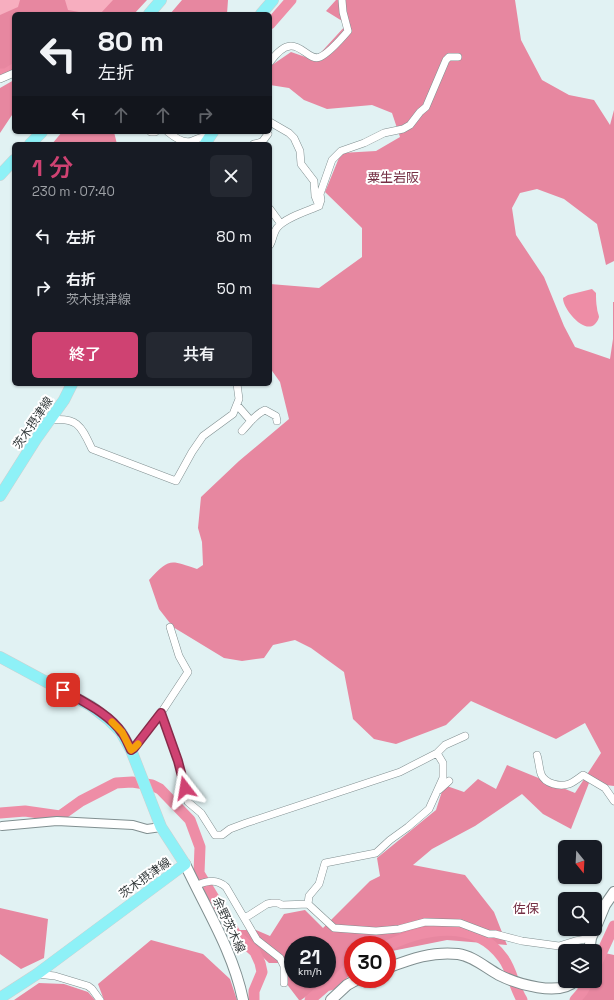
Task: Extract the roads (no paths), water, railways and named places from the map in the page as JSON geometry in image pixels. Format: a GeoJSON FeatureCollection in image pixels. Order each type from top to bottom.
{"type":"FeatureCollection","features":[{"type":"Feature","properties":{"kind":"main road"},"geometry":{"type":"LineString","coordinates":[[151,12],[161,0]]}},
{"type":"Feature","properties":{"kind":"main road"},"geometry":{"type":"LineString","coordinates":[[263,12],[273,0]]}},
{"type":"Feature","properties":{"kind":"main road"},"geometry":{"type":"LineString","coordinates":[[32,142],[40,134]]}},
{"type":"Feature","properties":{"kind":"main road"},"geometry":{"type":"LineString","coordinates":[[0,175],[12,162]]}},
{"type":"Feature","properties":{"kind":"main road","name":"茨木摂津線"},"geometry":{"type":"LineString","coordinates":[[0,496],[36,439],[64,400],[71,386]]}},
{"type":"Feature","properties":{"kind":"main road","name":"茨木摂津線"},"geometry":{"type":"LineString","coordinates":[[0,657],[91,706],[122,732],[131,750],[161,827],[185,864],[37,974],[0,998]]}},
{"type":"Feature","properties":{"kind":"main road","name":"余野茨木線"},"geometry":{"type":"LineString","coordinates":[[185,864],[228,951],[240,984],[243,1000]]}},
{"type":"Feature","properties":{"kind":"main road"},"geometry":{"type":"LineString","coordinates":[[602,913],[614,892]]}},
{"type":"Feature","properties":{"kind":"main road"},"geometry":{"type":"LineString","coordinates":[[396,964],[428,954],[460,954],[475,960],[499,975],[525,984],[545,989],[562,988]]}},
{"type":"Feature","properties":{"kind":"main road"},"geometry":{"type":"LineString","coordinates":[[331,1000],[344,988]]}},
{"type":"Feature","properties":{"kind":"street"},"geometry":{"type":"LineString","coordinates":[[272,60],[285,46],[298,47],[313,57],[320,57],[338,44],[348,31],[343,12],[342,0]]}},
{"type":"Feature","properties":{"kind":"street"},"geometry":{"type":"LineString","coordinates":[[272,242],[276,230],[281,224],[319,206],[321,200],[320,194],[332,160],[341,151],[364,143],[384,133],[403,129],[410,125],[426,107],[446,60],[449,57],[458,57]]}},
{"type":"Feature","properties":{"kind":"street"},"geometry":{"type":"LineString","coordinates":[[0,79],[12,74]]}},
{"type":"Feature","properties":{"kind":"street"},"geometry":{"type":"LineString","coordinates":[[272,123],[289,133],[294,138],[300,151],[300,164],[314,182],[315,196],[319,206]]}},
{"type":"Feature","properties":{"kind":"street"},"geometry":{"type":"LineString","coordinates":[[171,134],[187,142],[206,136]]}},
{"type":"Feature","properties":{"kind":"street"},"geometry":{"type":"LineString","coordinates":[[262,142],[268,134]]}},
{"type":"Feature","properties":{"kind":"street"},"geometry":{"type":"LineString","coordinates":[[272,212],[281,224]]}},
{"type":"Feature","properties":{"kind":"street"},"geometry":{"type":"LineString","coordinates":[[50,420],[64,419],[74,421],[84,433],[92,449],[176,481],[192,452],[203,436],[233,414],[239,399],[237,386]]}},
{"type":"Feature","properties":{"kind":"street"},"geometry":{"type":"LineString","coordinates":[[237,405],[251,420]]}},
{"type":"Feature","properties":{"kind":"street"},"geometry":{"type":"LineString","coordinates":[[242,431],[261,411],[265,410],[276,416],[277,421]]}},
{"type":"Feature","properties":{"kind":"street"},"geometry":{"type":"LineString","coordinates":[[131,750],[161,713],[188,672],[179,656],[170,627]]}},
{"type":"Feature","properties":{"kind":"street"},"geometry":{"type":"LineString","coordinates":[[161,713],[178,761],[188,802],[201,813],[216,835],[222,835],[246,823],[400,772],[438,753],[445,745],[464,736]]}},
{"type":"Feature","properties":{"kind":"street"},"geometry":{"type":"LineString","coordinates":[[308,904],[309,896],[319,884],[325,863],[376,854],[390,840],[430,810],[443,778],[443,763],[438,753]]}},
{"type":"Feature","properties":{"kind":"street"},"geometry":{"type":"LineString","coordinates":[[536,755],[539,762],[540,773],[546,781],[558,785],[570,784],[583,775],[604,788],[614,801]]}},
{"type":"Feature","properties":{"kind":"street"},"geometry":{"type":"LineString","coordinates":[[438,791],[449,781]]}},
{"type":"Feature","properties":{"kind":"street"},"geometry":{"type":"LineString","coordinates":[[1,826],[57,821],[133,825],[147,829],[161,827]]}},
{"type":"Feature","properties":{"kind":"street"},"geometry":{"type":"LineString","coordinates":[[196,886],[209,880],[221,882],[233,897],[257,940],[280,958],[284,966]]}},
{"type":"Feature","properties":{"kind":"street"},"geometry":{"type":"LineString","coordinates":[[245,918],[267,904],[308,904],[334,928],[376,931],[399,929],[425,922],[460,923],[489,934],[495,934],[522,941],[559,946],[586,936]]}},
{"type":"Feature","properties":{"kind":"street"},"geometry":{"type":"LineString","coordinates":[[37,974],[55,976],[88,986],[100,1000]]}},
{"type":"Feature","properties":{"kind":"waterway"},"geometry":{"type":"LineString","coordinates":[[272,22],[291,0]]}},
{"type":"Feature","properties":{"kind":"waterway"},"geometry":{"type":"LineString","coordinates":[[0,74],[6,74],[12,70]]}},
{"type":"Feature","properties":{"kind":"waterway"},"geometry":{"type":"LineString","coordinates":[[0,813],[25,811],[60,816],[81,801],[116,783],[132,782],[152,785],[160,789],[190,820],[200,847],[199,873],[237,936],[255,952],[260,963],[262,972],[254,991],[254,1000]]}},
{"type":"Feature","properties":{"kind":"waterway"},"geometry":{"type":"LineString","coordinates":[[602,952],[614,926]]}},
{"type":"Feature","properties":{"kind":"waterway"},"geometry":{"type":"LineString","coordinates":[[396,942],[433,931],[448,930],[464,932],[478,937],[491,945],[503,958],[509,968],[522,1000]]}},
{"type":"Feature","properties":{"kind":"waterway"},"geometry":{"type":"LineString","coordinates":[[310,1000],[326,986],[334,984],[344,973]]}},
{"type":"Feature","properties":{"kind":"waterway"},"geometry":{"type":"LineString","coordinates":[[575,1000],[584,988]]}},
{"type":"Feature","properties":{"kind":"district","name":"粟生岩阪"},"geometry":{"type":"Point","coordinates":[393,177]}},
{"type":"Feature","properties":{"kind":"district","name":"佐保"},"geometry":{"type":"Point","coordinates":[526,908]}}]}
